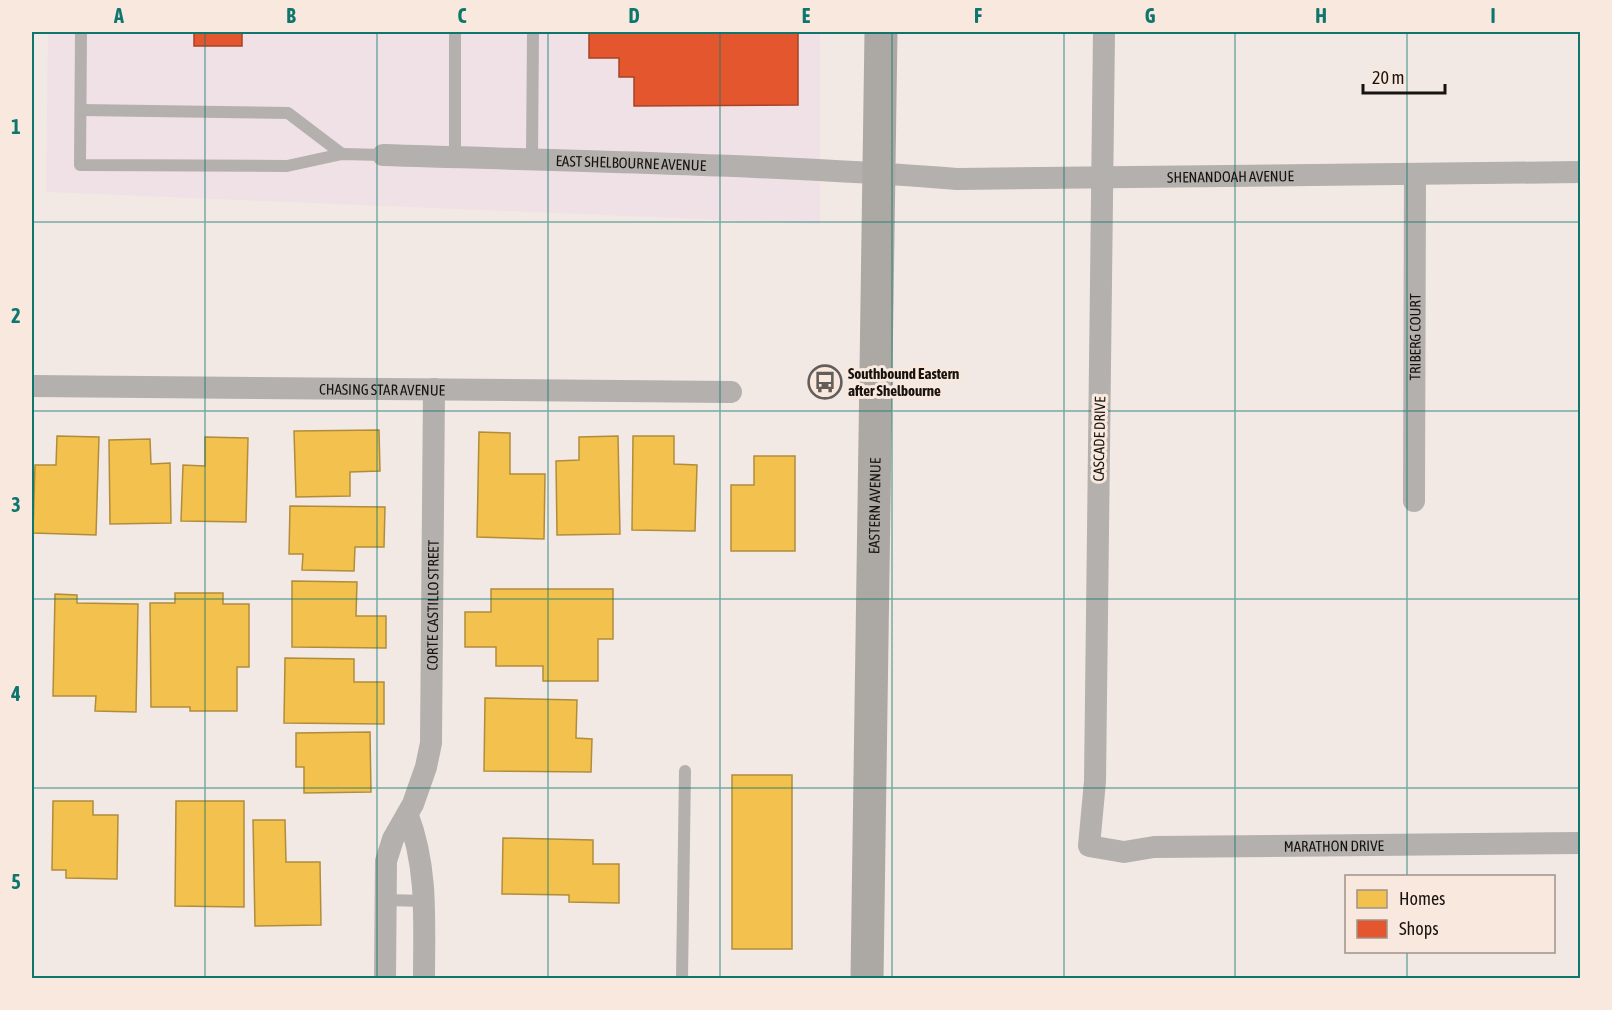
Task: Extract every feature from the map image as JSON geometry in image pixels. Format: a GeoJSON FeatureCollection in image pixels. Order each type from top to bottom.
{"type":"FeatureCollection","features":[{"type":"Feature","properties":{"kind":"main road","name":"EASTERN AVENUE"},"geometry":{"type":"LineString","coordinates":[[867,978],[881,32]]}},
{"type":"Feature","properties":{"kind":"street","name":"CASCADE DRIVE"},"geometry":{"type":"LineString","coordinates":[[1089,846],[1095,781],[1104,32]]}},
{"type":"Feature","properties":{"kind":"street","name":"EAST SHELBOURNE AVENUE"},"geometry":{"type":"LineString","coordinates":[[383,155],[532,158],[879,173]]}},
{"type":"Feature","properties":{"kind":"street","name":"SHENANDOAH AVENUE"},"geometry":{"type":"LineString","coordinates":[[879,173],[957,179],[1581,172]]}},
{"type":"Feature","properties":{"kind":"street","name":"TRIBERG COURT"},"geometry":{"type":"LineString","coordinates":[[1414,501],[1415,175]]}},
{"type":"Feature","properties":{"kind":"street","name":"CHASING STAR AVENUE"},"geometry":{"type":"LineString","coordinates":[[32,386],[731,393]]}},
{"type":"Feature","properties":{"kind":"street","name":"CORTE CASTILLO STREET"},"geometry":{"type":"LineString","coordinates":[[385,978],[386,861],[393,839],[408,816],[426,767],[430,743],[434,389]]}},
{"type":"Feature","properties":{"kind":"street"},"geometry":{"type":"LineString","coordinates":[[408,816],[421,855],[424,901],[424,978]]}},
{"type":"Feature","properties":{"kind":"street","name":"MARATHON DRIVE"},"geometry":{"type":"LineString","coordinates":[[1089,846],[1124,852],[1154,847],[1581,843]]}},
{"type":"Feature","properties":{"kind":"lane"},"geometry":{"type":"LineString","coordinates":[[81,32],[80,165],[287,166],[342,154],[383,155]]}},
{"type":"Feature","properties":{"kind":"lane"},"geometry":{"type":"LineString","coordinates":[[455,32],[455,157]]}},
{"type":"Feature","properties":{"kind":"lane"},"geometry":{"type":"LineString","coordinates":[[532,158],[533,32]]}},
{"type":"Feature","properties":{"kind":"lane"},"geometry":{"type":"LineString","coordinates":[[81,110],[288,113],[342,154]]}},
{"type":"Feature","properties":{"kind":"lane"},"geometry":{"type":"LineString","coordinates":[[682,978],[685,771]]}},
{"type":"Feature","properties":{"kind":"lane"},"geometry":{"type":"LineString","coordinates":[[386,900],[424,901]]}},
{"type":"Feature","properties":{"kind":"shaded area"},"geometry":{"type":"Polygon","coordinates":[[[48,32],[820,32],[820,224],[46,192],[48,32]]]}},
{"type":"Feature","properties":{"kind":"building: Homes"},"geometry":{"type":"Polygon","coordinates":[[[379,430],[380,471],[350,472],[350,496],[296,497],[294,431],[379,430]]]}},
{"type":"Feature","properties":{"kind":"building: Homes"},"geometry":{"type":"Polygon","coordinates":[[[479,432],[510,433],[510,474],[545,474],[544,539],[477,537],[479,432]]]}},
{"type":"Feature","properties":{"kind":"building: Homes"},"geometry":{"type":"Polygon","coordinates":[[[57,436],[99,437],[96,535],[33,533],[35,465],[56,465],[57,436]]]}},
{"type":"Feature","properties":{"kind":"building: Homes"},"geometry":{"type":"Polygon","coordinates":[[[618,436],[620,534],[557,535],[556,461],[579,460],[579,437],[618,436]]]}},
{"type":"Feature","properties":{"kind":"building: Homes"},"geometry":{"type":"Polygon","coordinates":[[[633,436],[674,436],[674,464],[697,465],[695,531],[632,530],[633,436]]]}},
{"type":"Feature","properties":{"kind":"building: Homes"},"geometry":{"type":"Polygon","coordinates":[[[205,437],[248,438],[246,522],[181,521],[183,465],[205,466],[205,437]]]}},
{"type":"Feature","properties":{"kind":"building: Homes"},"geometry":{"type":"Polygon","coordinates":[[[150,439],[151,464],[170,463],[171,523],[110,524],[109,440],[150,439]]]}},
{"type":"Feature","properties":{"kind":"building: Homes"},"geometry":{"type":"Polygon","coordinates":[[[754,456],[795,456],[795,551],[731,551],[731,485],[754,485],[754,456]]]}},
{"type":"Feature","properties":{"kind":"building: Homes"},"geometry":{"type":"Polygon","coordinates":[[[290,506],[385,507],[384,547],[355,547],[354,571],[302,570],[303,554],[289,554],[290,506]]]}},
{"type":"Feature","properties":{"kind":"building: Homes"},"geometry":{"type":"Polygon","coordinates":[[[292,581],[357,582],[356,616],[386,616],[386,648],[292,647],[292,581]]]}},
{"type":"Feature","properties":{"kind":"building: Homes"},"geometry":{"type":"Polygon","coordinates":[[[491,589],[613,589],[613,639],[598,639],[598,681],[543,681],[543,666],[496,666],[496,647],[465,647],[465,612],[491,612],[491,589]]]}},
{"type":"Feature","properties":{"kind":"building: Homes"},"geometry":{"type":"Polygon","coordinates":[[[175,593],[223,593],[223,604],[249,604],[249,667],[237,667],[237,711],[190,711],[190,707],[151,707],[150,603],[175,603],[175,593]]]}},
{"type":"Feature","properties":{"kind":"building: Homes"},"geometry":{"type":"Polygon","coordinates":[[[55,594],[77,595],[77,603],[138,604],[136,712],[95,711],[96,696],[53,696],[55,594]]]}},
{"type":"Feature","properties":{"kind":"building: Homes"},"geometry":{"type":"Polygon","coordinates":[[[285,658],[354,659],[354,682],[384,682],[384,724],[284,723],[285,658]]]}},
{"type":"Feature","properties":{"kind":"building: Homes"},"geometry":{"type":"Polygon","coordinates":[[[485,698],[577,700],[576,738],[592,739],[591,772],[484,771],[485,698]]]}},
{"type":"Feature","properties":{"kind":"building: Homes"},"geometry":{"type":"Polygon","coordinates":[[[370,732],[371,792],[304,793],[304,767],[296,767],[296,733],[370,732]]]}},
{"type":"Feature","properties":{"kind":"building: Homes"},"geometry":{"type":"Polygon","coordinates":[[[732,775],[792,775],[792,949],[732,949],[732,775]]]}},
{"type":"Feature","properties":{"kind":"building: Homes"},"geometry":{"type":"Polygon","coordinates":[[[53,801],[93,801],[93,815],[118,815],[117,879],[66,878],[66,870],[52,870],[53,801]]]}},
{"type":"Feature","properties":{"kind":"building: Homes"},"geometry":{"type":"Polygon","coordinates":[[[176,801],[244,801],[244,907],[175,906],[176,801]]]}},
{"type":"Feature","properties":{"kind":"building: Homes"},"geometry":{"type":"Polygon","coordinates":[[[253,820],[285,820],[286,862],[320,862],[321,925],[255,926],[253,820]]]}},
{"type":"Feature","properties":{"kind":"building: Homes"},"geometry":{"type":"Polygon","coordinates":[[[503,838],[593,840],[593,864],[619,864],[619,903],[569,902],[569,895],[502,894],[503,838]]]}},
{"type":"Feature","properties":{"kind":"building: Shops"},"geometry":{"type":"Polygon","coordinates":[[[194,32],[242,32],[242,46],[194,46],[194,32]]]}},
{"type":"Feature","properties":{"kind":"building: Shops"},"geometry":{"type":"Polygon","coordinates":[[[589,32],[798,32],[798,105],[634,106],[634,77],[619,77],[619,58],[589,58],[589,32]]]}},
{"type":"Feature","properties":{"kind":"place","name":"Southbound Eastern after Shelbourne"},"geometry":{"type":"Point","coordinates":[825,382]}}]}
